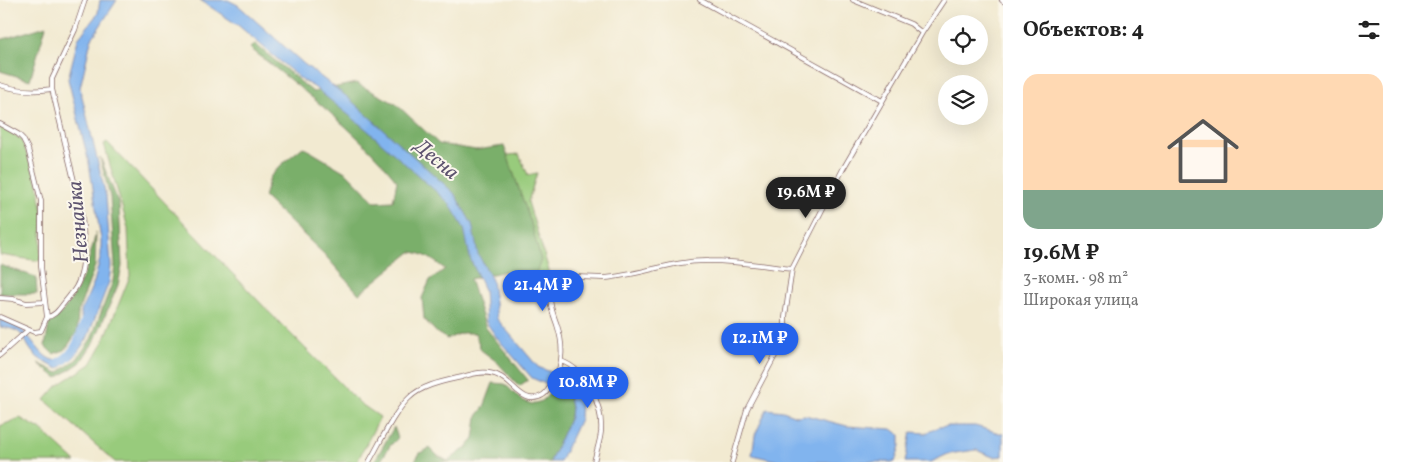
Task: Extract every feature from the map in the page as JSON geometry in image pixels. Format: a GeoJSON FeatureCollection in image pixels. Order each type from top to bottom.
{"type":"FeatureCollection","features":[{"type":"Feature","properties":{"kind":"street"},"geometry":{"type":"LineString","coordinates":[[47,317],[52,316],[56,312],[77,286],[83,258],[84,228],[81,210],[52,89],[52,79],[75,30],[84,0]]}},
{"type":"Feature","properties":{"kind":"street"},"geometry":{"type":"LineString","coordinates":[[700,0],[882,101]]}},
{"type":"Feature","properties":{"kind":"street"},"geometry":{"type":"LineString","coordinates":[[853,0],[912,24],[922,33]]}},
{"type":"Feature","properties":{"kind":"street"},"geometry":{"type":"LineString","coordinates":[[732,462],[747,409],[785,337],[785,317],[792,269],[825,202],[882,101],[944,0]]}},
{"type":"Feature","properties":{"kind":"street"},"geometry":{"type":"LineString","coordinates":[[0,84],[15,90],[52,89]]}},
{"type":"Feature","properties":{"kind":"street"},"geometry":{"type":"LineString","coordinates":[[0,124],[23,139],[28,149],[41,201],[41,267],[47,317],[41,331],[34,332],[27,331],[0,317]]}},
{"type":"Feature","properties":{"kind":"street"},"geometry":{"type":"LineString","coordinates":[[370,462],[401,408],[410,397],[435,384],[478,372],[488,372],[500,376],[525,397],[532,399],[545,394],[558,374],[561,361],[558,327],[551,307],[551,296],[554,286],[560,280],[614,277],[685,262],[708,260],[792,269]]}},
{"type":"Feature","properties":{"kind":"street"},"geometry":{"type":"LineString","coordinates":[[0,298],[26,303],[45,302]]}},
{"type":"Feature","properties":{"kind":"street"},"geometry":{"type":"LineString","coordinates":[[0,355],[27,331]]}},
{"type":"Feature","properties":{"kind":"street"},"geometry":{"type":"LineString","coordinates":[[561,361],[569,364],[580,374],[594,394],[601,432],[594,462]]}},
{"type":"Feature","properties":{"kind":"green space"},"geometry":{"type":"Polygon","coordinates":[[[46,26],[30,80],[0,71],[0,40],[46,26]]]}},
{"type":"Feature","properties":{"kind":"green space"},"geometry":{"type":"Polygon","coordinates":[[[255,44],[313,92],[356,83],[396,104],[439,144],[476,150],[504,146],[531,223],[541,260],[536,274],[506,271],[470,279],[486,328],[528,380],[519,386],[497,362],[481,350],[475,333],[462,333],[447,339],[437,333],[424,319],[422,298],[430,280],[445,269],[433,260],[421,254],[411,252],[359,294],[324,254],[264,197],[270,177],[283,163],[303,147],[347,173],[375,202],[393,201],[397,181],[346,127],[250,48],[255,44]]]}},
{"type":"Feature","properties":{"kind":"green space"},"geometry":{"type":"Polygon","coordinates":[[[0,126],[21,139],[38,183],[43,214],[40,261],[0,255],[0,126]]]}},
{"type":"Feature","properties":{"kind":"green space"},"geometry":{"type":"Polygon","coordinates":[[[107,142],[270,313],[361,404],[380,417],[357,462],[115,462],[45,400],[57,386],[91,364],[103,343],[130,276],[128,228],[104,144],[107,142]]]}},
{"type":"Feature","properties":{"kind":"green space"},"geometry":{"type":"Polygon","coordinates":[[[519,154],[528,175],[537,173],[528,202],[550,274],[532,281],[452,161],[519,154]]]}},
{"type":"Feature","properties":{"kind":"green space"},"geometry":{"type":"Polygon","coordinates":[[[100,157],[119,204],[122,266],[118,285],[95,340],[80,363],[57,378],[38,363],[58,373],[77,359],[91,339],[113,281],[115,265],[110,197],[100,157]]]}},
{"type":"Feature","properties":{"kind":"green space"},"geometry":{"type":"Polygon","coordinates":[[[96,232],[95,266],[78,312],[77,332],[65,350],[53,354],[45,346],[49,324],[59,315],[75,294],[85,270],[96,232]]]}},
{"type":"Feature","properties":{"kind":"green space"},"geometry":{"type":"Polygon","coordinates":[[[0,265],[36,277],[37,294],[0,294],[0,265]]]}},
{"type":"Feature","properties":{"kind":"green space"},"geometry":{"type":"Polygon","coordinates":[[[493,383],[505,384],[521,400],[532,404],[542,401],[555,388],[568,394],[571,407],[570,417],[550,462],[414,462],[420,453],[430,448],[438,456],[448,461],[467,447],[474,439],[477,416],[484,407],[493,383]]]}},
{"type":"Feature","properties":{"kind":"green space"},"geometry":{"type":"Polygon","coordinates":[[[20,418],[40,429],[76,462],[0,462],[0,426],[20,418]]]}},
{"type":"Feature","properties":{"kind":"green space"},"geometry":{"type":"Polygon","coordinates":[[[394,427],[398,438],[390,446],[380,462],[374,462],[394,427]]]}},
{"type":"Feature","properties":{"kind":"water"},"geometry":{"type":"Polygon","coordinates":[[[100,0],[117,0],[91,40],[80,88],[106,196],[111,266],[109,282],[87,339],[74,357],[58,369],[37,357],[23,337],[16,331],[0,327],[0,320],[10,322],[18,327],[47,357],[53,360],[65,359],[78,345],[82,333],[81,311],[94,282],[101,255],[101,240],[89,163],[68,79],[78,39],[98,13],[100,0]]]}},
{"type":"Feature","properties":{"kind":"water"},"geometry":{"type":"Polygon","coordinates":[[[200,0],[228,0],[238,5],[304,64],[346,96],[454,193],[472,224],[478,254],[492,280],[497,319],[538,367],[568,379],[581,398],[580,419],[560,462],[550,462],[570,417],[571,407],[568,394],[532,378],[497,338],[486,322],[484,290],[470,258],[464,228],[449,203],[366,129],[314,87],[303,81],[239,26],[200,0]]]}},
{"type":"Feature","properties":{"kind":"water"},"geometry":{"type":"Polygon","coordinates":[[[767,409],[783,411],[796,416],[805,415],[847,426],[892,429],[900,435],[900,446],[895,462],[782,462],[752,455],[755,435],[767,409]]]}},
{"type":"Feature","properties":{"kind":"water"},"geometry":{"type":"Polygon","coordinates":[[[975,426],[1003,434],[1003,456],[993,457],[976,450],[948,454],[931,462],[905,462],[911,432],[926,433],[939,427],[975,426]]]}},
{"type":"Feature","properties":{"kind":"waterway","name":"Незнайка"},"geometry":{"type":"LineString","coordinates":[[60,362],[66,359],[74,349],[80,338],[85,321]]}},
{"type":"Feature","properties":{"kind":"water label","name":"Десна"},"geometry":{"type":"Point","coordinates":[436,160]}}]}
